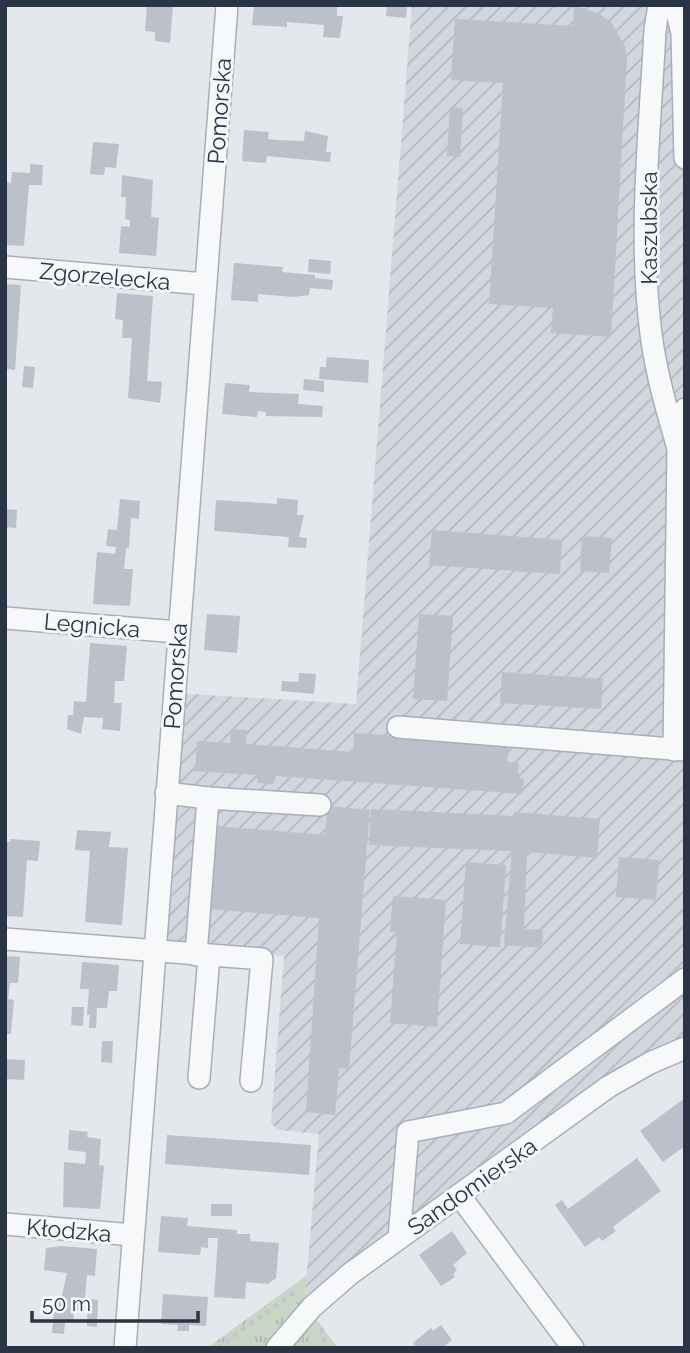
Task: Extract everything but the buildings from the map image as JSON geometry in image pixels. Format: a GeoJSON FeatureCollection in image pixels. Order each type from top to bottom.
{"type":"FeatureCollection","features":[{"type":"Feature","properties":{"kind":"street","name":"Pomorska"},"geometry":{"type":"LineString","coordinates":[[125,1348],[227,5]]}},
{"type":"Feature","properties":{"kind":"street","name":"Kaszubska"},"geometry":{"type":"LineString","coordinates":[[659,5],[655,30],[647,185],[647,289],[655,365],[678,448]]}},
{"type":"Feature","properties":{"kind":"street","name":"Kaszubska"},"geometry":{"type":"LineString","coordinates":[[675,5],[682,33],[685,158]]}},
{"type":"Feature","properties":{"kind":"street","name":"Zgorzelecka"},"geometry":{"type":"LineString","coordinates":[[5,267],[205,284]]}},
{"type":"Feature","properties":{"kind":"street","name":"Kaszubska"},"geometry":{"type":"LineString","coordinates":[[680,750],[678,448],[685,409]]}},
{"type":"Feature","properties":{"kind":"street","name":"Legnicka"},"geometry":{"type":"LineString","coordinates":[[5,618],[178,632]]}},
{"type":"Feature","properties":{"kind":"street"},"geometry":{"type":"LineString","coordinates":[[398,727],[680,750]]}},
{"type":"Feature","properties":{"kind":"street"},"geometry":{"type":"LineString","coordinates":[[166,793],[320,805]]}},
{"type":"Feature","properties":{"kind":"street"},"geometry":{"type":"LineString","coordinates":[[199,1078],[208,798]]}},
{"type":"Feature","properties":{"kind":"street"},"geometry":{"type":"LineString","coordinates":[[5,939],[262,959],[251,1081]]}},
{"type":"Feature","properties":{"kind":"street"},"geometry":{"type":"LineString","coordinates":[[399,1238],[408,1132],[506,1113],[685,979]]}},
{"type":"Feature","properties":{"kind":"street","name":"Sandomierska"},"geometry":{"type":"LineString","coordinates":[[283,1345],[317,1302],[399,1238],[608,1087],[650,1063],[685,1048]]}},
{"type":"Feature","properties":{"kind":"street"},"geometry":{"type":"LineString","coordinates":[[460,1195],[573,1348]]}},
{"type":"Feature","properties":{"kind":"street","name":"Kłodzka"},"geometry":{"type":"LineString","coordinates":[[5,1224],[133,1235]]}},
{"type":"Feature","properties":{"kind":"shaded area"},"geometry":{"type":"Polygon","coordinates":[[[412,5],[685,5],[685,1048],[650,1063],[303,1316],[319,1134],[278,1130],[271,1123],[284,956],[155,944],[174,693],[356,704],[412,5]]]}},
{"type":"Feature","properties":{"kind":"green space"},"geometry":{"type":"Polygon","coordinates":[[[307,1275],[303,1315],[309,1310],[338,1348],[207,1348],[307,1275]]]}}]}
